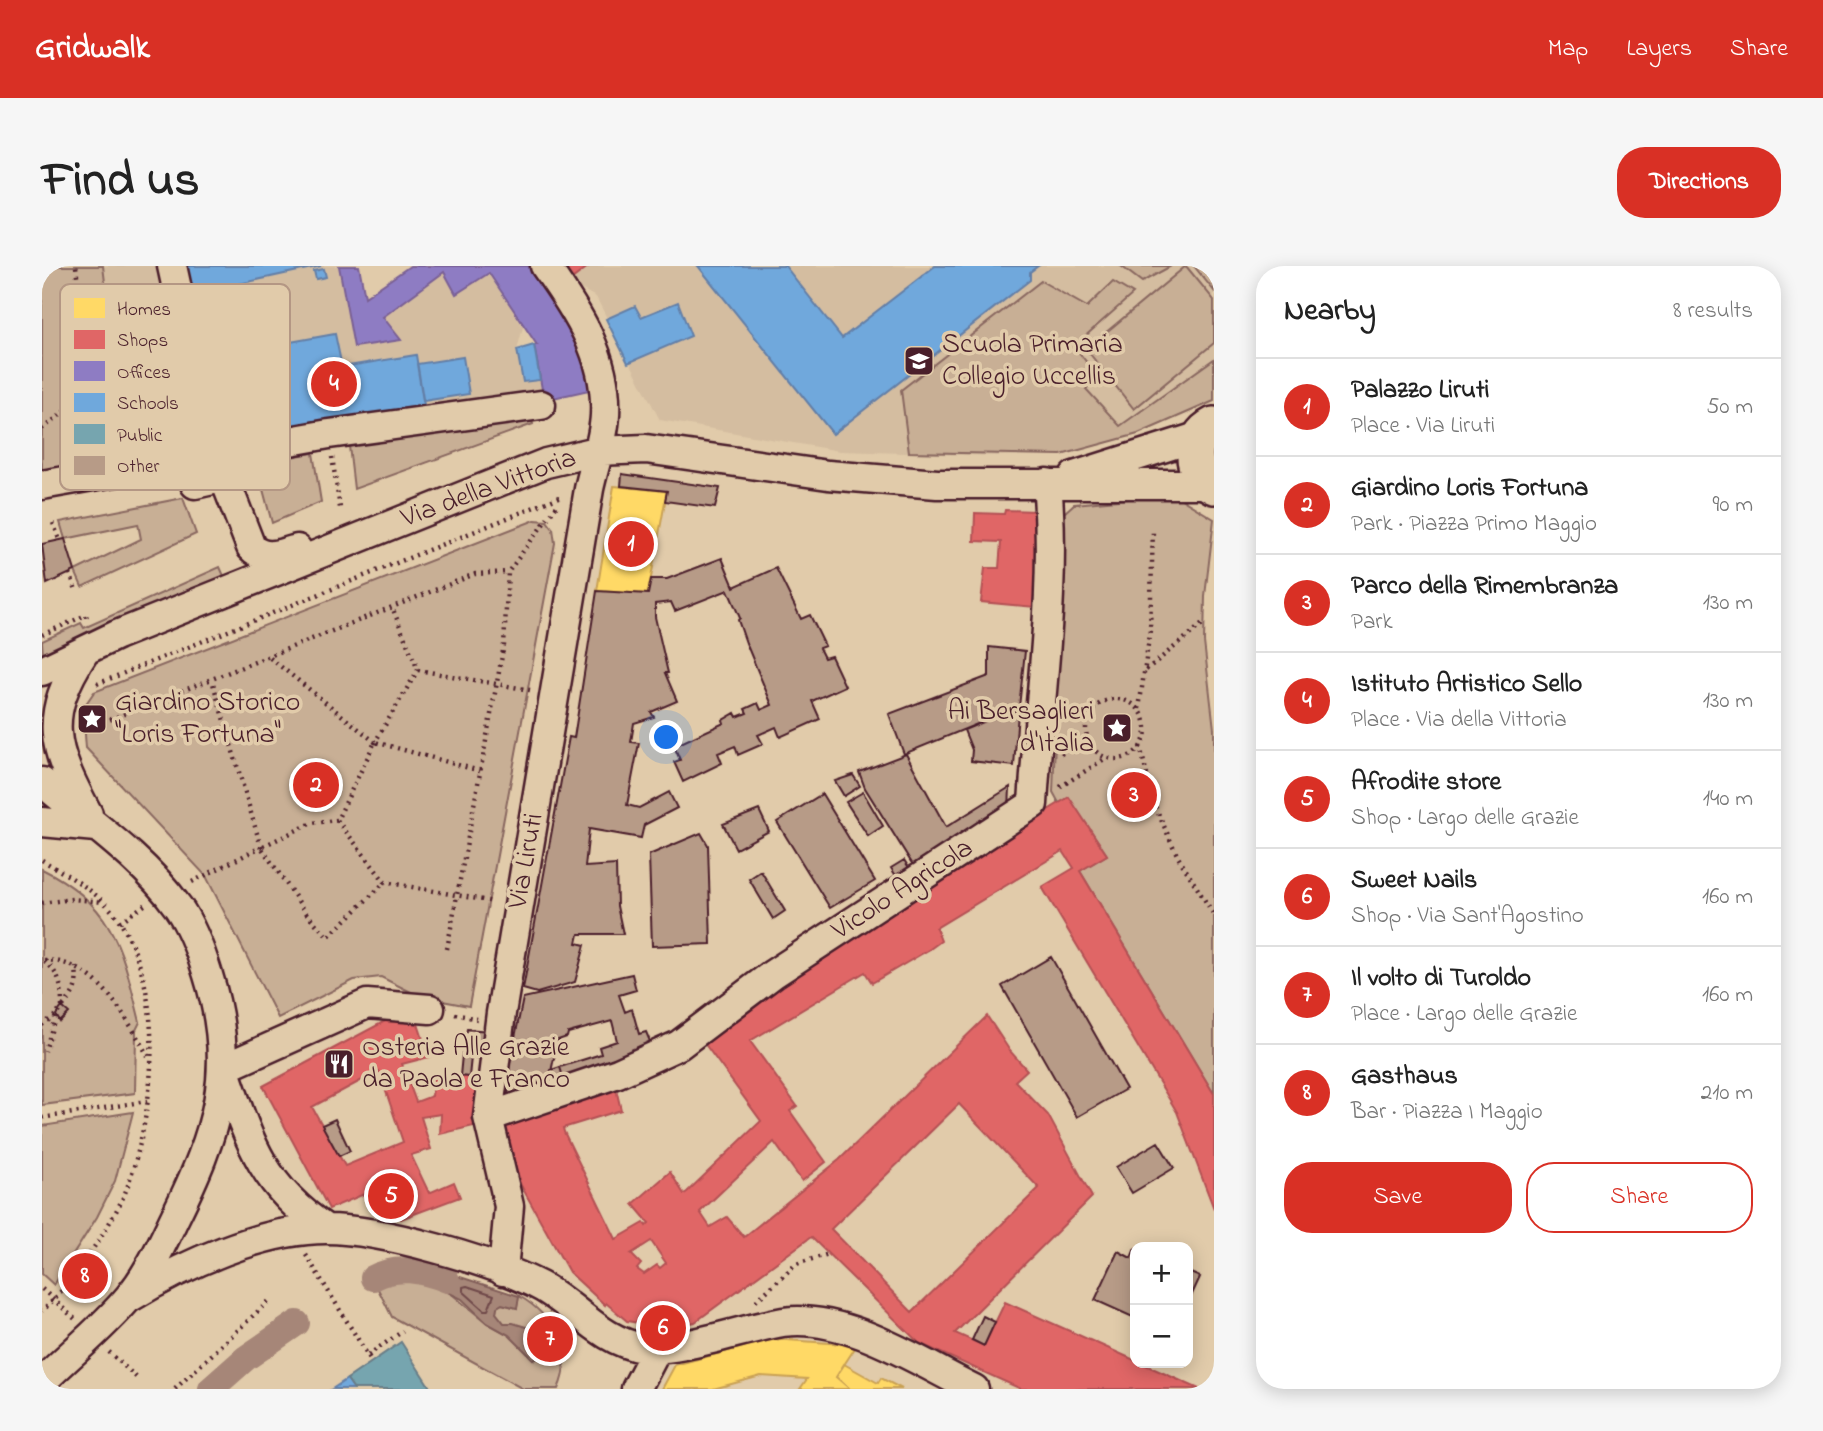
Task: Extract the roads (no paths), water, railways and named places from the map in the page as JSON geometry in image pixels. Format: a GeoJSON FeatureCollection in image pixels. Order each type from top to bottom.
{"type":"FeatureCollection","features":[{"type":"Feature","properties":{"kind":"main road"},"geometry":{"type":"LineString","coordinates":[[1207,431],[1195,446],[1195,463],[1201,477],[1212,485]]}},
{"type":"Feature","properties":{"kind":"street"},"geometry":{"type":"LineString","coordinates":[[172,266],[176,284]]}},
{"type":"Feature","properties":{"kind":"street","name":"Via Liruti"},"geometry":{"type":"LineString","coordinates":[[503,1271],[509,1206],[488,1117],[501,1013],[605,417],[602,375],[596,350],[570,302],[545,266]]}},
{"type":"Feature","properties":{"kind":"street"},"geometry":{"type":"LineString","coordinates":[[290,445],[329,434],[541,405]]}},
{"type":"Feature","properties":{"kind":"street","name":"Via della Vittoria"},"geometry":{"type":"LineString","coordinates":[[1047,484],[1207,431]]}},
{"type":"Feature","properties":{"kind":"street","name":"Via della Vittoria"},"geometry":{"type":"LineString","coordinates":[[42,671],[87,649],[368,533],[546,463],[597,451],[646,449],[828,475],[937,484],[1212,485]]}},
{"type":"Feature","properties":{"kind":"street"},"geometry":{"type":"LineString","coordinates":[[42,485],[60,483]]}},
{"type":"Feature","properties":{"kind":"street","name":"Vicolo Agricola"},"geometry":{"type":"LineString","coordinates":[[488,1117],[618,1073],[679,1045],[773,974],[1034,804],[1046,622],[1050,513],[1047,484]]}},
{"type":"Feature","properties":{"kind":"street"},"geometry":{"type":"LineString","coordinates":[[230,490],[246,536],[256,553],[282,554],[368,533]]}},
{"type":"Feature","properties":{"kind":"street"},"geometry":{"type":"LineString","coordinates":[[87,649],[67,673],[53,712],[52,727],[57,757],[96,827]]}},
{"type":"Feature","properties":{"kind":"street"},"geometry":{"type":"LineString","coordinates":[[42,782],[130,856],[181,910],[195,939],[218,1007],[224,1068],[214,1125],[190,1186],[154,1261],[129,1298],[42,1382]]}},
{"type":"Feature","properties":{"kind":"street"},"geometry":{"type":"LineString","coordinates":[[42,822],[96,827]]}},
{"type":"Feature","properties":{"kind":"street"},"geometry":{"type":"LineString","coordinates":[[224,1068],[367,1004],[430,1009]]}},
{"type":"Feature","properties":{"kind":"street"},"geometry":{"type":"LineString","coordinates":[[224,1068],[263,1167],[284,1197],[326,1229]]}},
{"type":"Feature","properties":{"kind":"street"},"geometry":{"type":"LineString","coordinates":[[129,1298],[171,1272],[224,1253],[269,1238],[326,1229],[402,1241],[503,1271],[558,1298],[607,1337],[657,1349],[786,1321],[831,1323],[862,1334],[974,1389]]}},
{"type":"Feature","properties":{"kind":"street"},"geometry":{"type":"LineString","coordinates":[[636,1389],[657,1349]]}},
{"type":"Feature","properties":{"kind":"water"},"geometry":{"type":"Polygon","coordinates":[[[414,1262],[519,1296],[517,1308],[502,1304],[497,1307],[496,1313],[504,1323],[513,1323],[549,1334],[552,1344],[546,1354],[534,1360],[509,1335],[487,1323],[462,1299],[431,1284],[413,1279],[414,1262]]]}},
{"type":"Feature","properties":{"kind":"waterway"},"geometry":{"type":"LineString","coordinates":[[373,1278],[391,1271],[410,1270],[447,1280]]}},
{"type":"Feature","properties":{"kind":"waterway"},"geometry":{"type":"LineString","coordinates":[[211,1389],[246,1358],[297,1323]]}},
{"type":"Feature","properties":{"kind":"place","name":"Scuola Primaria Collegio Uccellis"},"geometry":{"type":"Point","coordinates":[919,361]}},
{"type":"Feature","properties":{"kind":"place","name":"Istituto Artistico Sello"},"geometry":{"type":"Point","coordinates":[334,384]}},
{"type":"Feature","properties":{"kind":"place","name":"Palazzo Liruti"},"geometry":{"type":"Point","coordinates":[631,544]}},
{"type":"Feature","properties":{"kind":"place","name":"Giardino Storico \"Loris Fortuna\""},"geometry":{"type":"Point","coordinates":[92,719]}},
{"type":"Feature","properties":{"kind":"place","name":"Ai Bersaglieri d'Italia"},"geometry":{"type":"Point","coordinates":[1117,728]}},
{"type":"Feature","properties":{"kind":"place","name":"Giardino Loris Fortuna"},"geometry":{"type":"Point","coordinates":[316,785]}},
{"type":"Feature","properties":{"kind":"place","name":"Parco della Rimembranza"},"geometry":{"type":"Point","coordinates":[1134,795]}},
{"type":"Feature","properties":{"kind":"place","name":"Osteria Alle Grazie da Paola e Franco"},"geometry":{"type":"Point","coordinates":[339,1064]}},
{"type":"Feature","properties":{"kind":"place","name":"Afrodite store"},"geometry":{"type":"Point","coordinates":[391,1196]}},
{"type":"Feature","properties":{"kind":"place","name":"Gasthaus"},"geometry":{"type":"Point","coordinates":[85,1276]}},
{"type":"Feature","properties":{"kind":"place","name":"Sweet Nails"},"geometry":{"type":"Point","coordinates":[663,1328]}},
{"type":"Feature","properties":{"kind":"place","name":"Il volto di Turoldo"},"geometry":{"type":"Point","coordinates":[550,1339]}}]}
